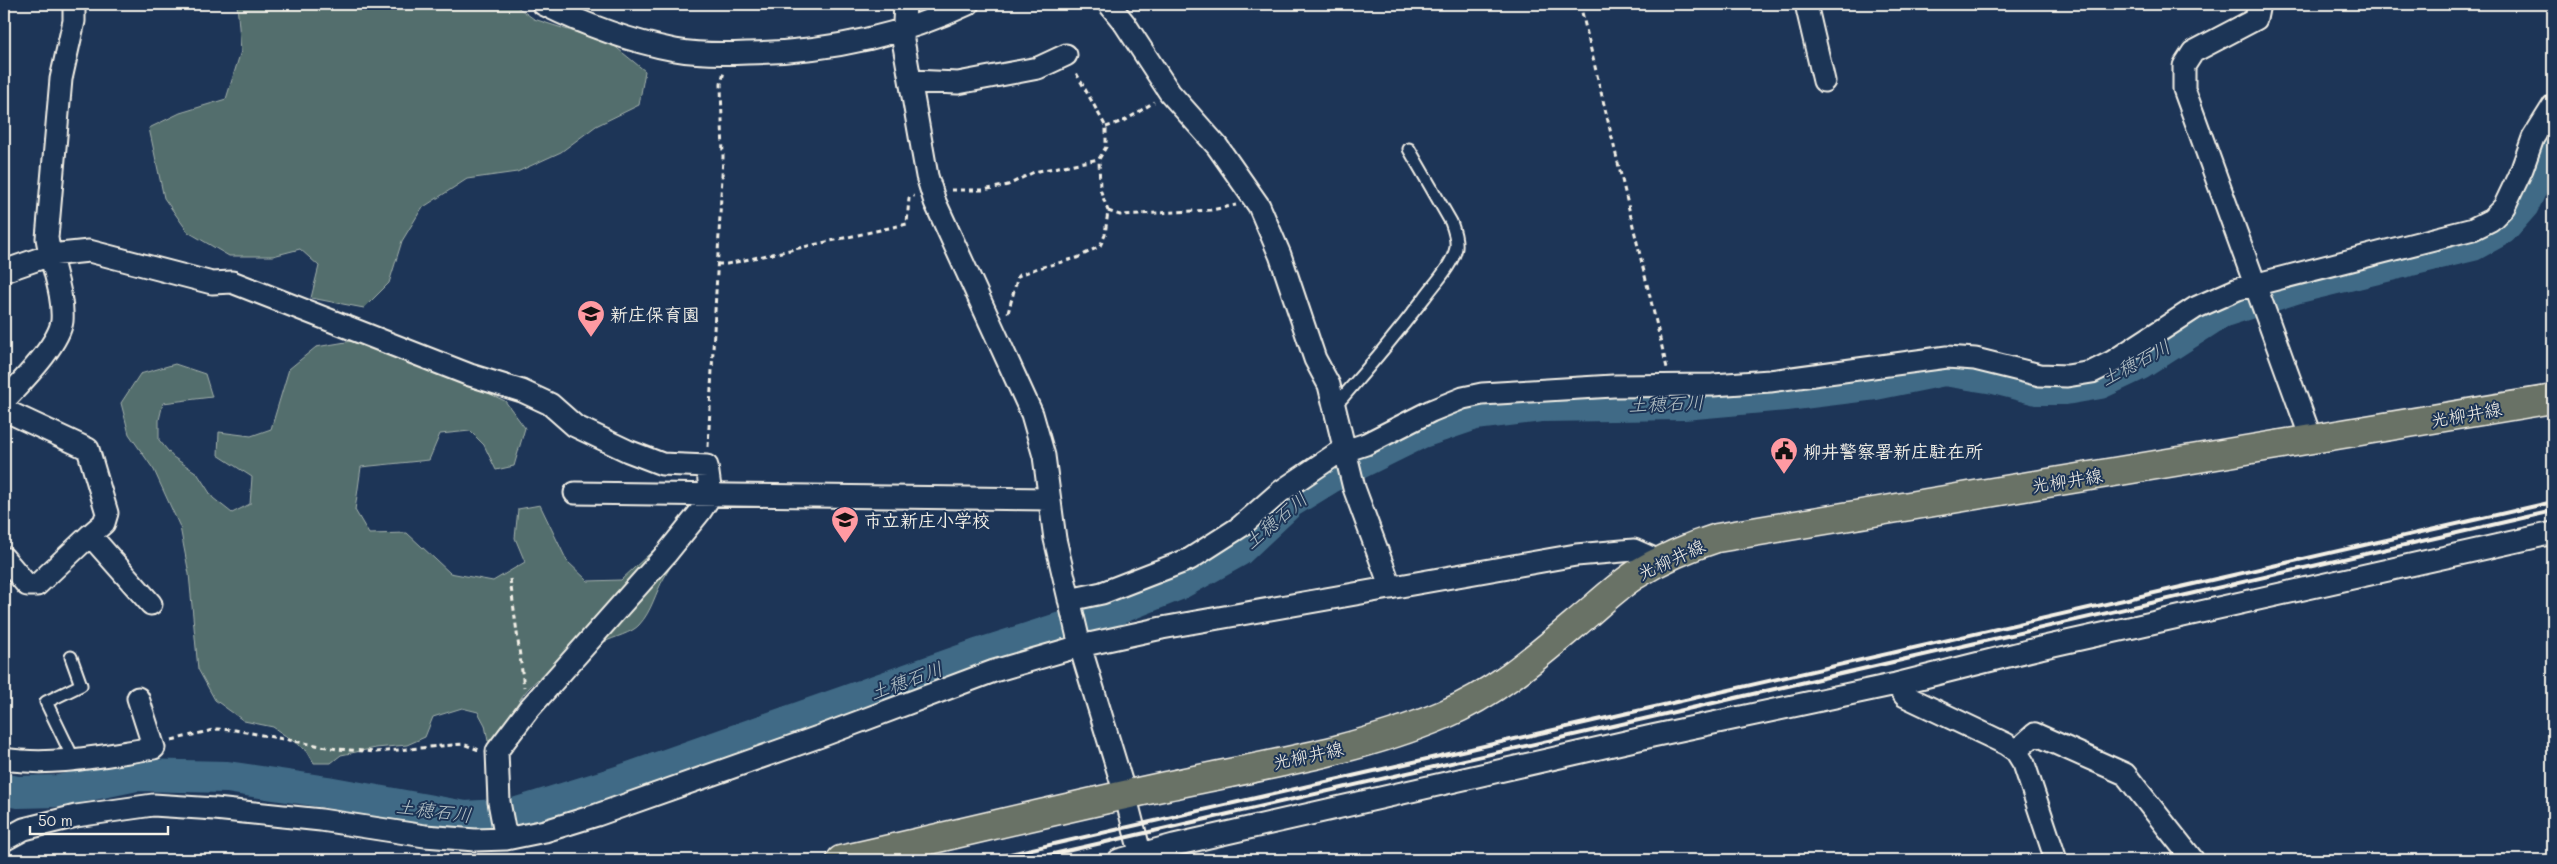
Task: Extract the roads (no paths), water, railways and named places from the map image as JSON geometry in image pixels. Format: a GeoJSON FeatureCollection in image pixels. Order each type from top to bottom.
{"type":"FeatureCollection","features":[{"type":"Feature","properties":{"kind":"main road","name":"光柳井線"},"geometry":{"type":"LineString","coordinates":[[841,860],[1125,794],[1348,747],[1396,733],[1445,714],[1481,696],[1524,667],[1632,577],[1659,561],[1700,543],[1766,529],[2553,399]]}},
{"type":"Feature","properties":{"kind":"street"},"geometry":{"type":"LineString","coordinates":[[4,401],[44,356],[61,326],[56,269],[50,255],[47,238],[61,79],[74,21],[74,4]]}},
{"type":"Feature","properties":{"kind":"street"},"geometry":{"type":"LineString","coordinates":[[543,4],[577,21],[632,40],[677,50],[727,54],[784,52],[832,47],[869,40],[944,16],[968,4]]}},
{"type":"Feature","properties":{"kind":"street"},"geometry":{"type":"LineString","coordinates":[[905,4],[903,29],[927,176],[931,190],[1032,414],[1044,456],[1055,539],[1080,643],[1125,794],[1141,858]]}},
{"type":"Feature","properties":{"kind":"street"},"geometry":{"type":"LineString","coordinates":[[1108,4],[1126,24],[1170,93],[1217,146],[1254,199],[1280,255],[1315,359],[1329,385],[1344,454],[1354,488],[1391,588]]}},
{"type":"Feature","properties":{"kind":"street"},"geometry":{"type":"LineString","coordinates":[[1806,4],[1824,81]]}},
{"type":"Feature","properties":{"kind":"street"},"geometry":{"type":"LineString","coordinates":[[2259,4],[2256,19],[2193,52],[2184,66],[2184,89],[2255,286],[2269,317],[2312,440]]}},
{"type":"Feature","properties":{"kind":"street"},"geometry":{"type":"LineString","coordinates":[[910,81],[958,84],[1038,68],[1066,56]]}},
{"type":"Feature","properties":{"kind":"street"},"geometry":{"type":"LineString","coordinates":[[1071,606],[1190,559],[1240,527],[1280,492],[1336,454],[1344,454],[1431,410],[1463,398],[1482,394],[1613,386],[1669,386],[1770,381],[1947,357],[1975,359],[2040,375],[2067,376],[2092,372],[2112,362],[2195,308],[2238,288],[2255,286],[2473,229],[2491,220],[2504,208],[2533,138],[2553,106]]}},
{"type":"Feature","properties":{"kind":"street"},"geometry":{"type":"LineString","coordinates":[[4,271],[50,255],[89,251],[212,283],[232,282],[470,376],[522,391],[550,404],[575,426],[628,451],[662,464],[708,466],[711,495],[700,512],[667,554],[528,710],[497,752],[499,802],[506,839]]}},
{"type":"Feature","properties":{"kind":"street"},"geometry":{"type":"LineString","coordinates":[[4,410],[88,450],[107,513],[104,523],[37,585],[28,585],[4,558]]}},
{"type":"Feature","properties":{"kind":"street"},"geometry":{"type":"LineString","coordinates":[[575,493],[1049,499]]}},
{"type":"Feature","properties":{"kind":"street"},"geometry":{"type":"LineString","coordinates":[[1119,860],[1141,858],[1174,845],[1623,742],[1896,684],[2040,648],[2553,533]]}},
{"type":"Feature","properties":{"kind":"street"},"geometry":{"type":"LineString","coordinates":[[90,535],[151,604]]}},
{"type":"Feature","properties":{"kind":"street"},"geometry":{"type":"LineString","coordinates":[[4,840],[24,830],[76,816],[153,806],[215,809],[321,820],[435,837],[475,840],[506,839],[545,831],[597,815],[820,736],[994,671],[1080,643],[1576,555],[1634,550],[1659,561]]}},
{"type":"Feature","properties":{"kind":"street"},"geometry":{"type":"LineString","coordinates":[[1896,684],[1904,696],[2006,744],[2016,751],[2024,764],[2056,860]]}},
{"type":"Feature","properties":{"kind":"street"},"geometry":{"type":"LineString","coordinates":[[4,759],[25,762],[74,760],[154,748],[138,698]]}},
{"type":"Feature","properties":{"kind":"street"},"geometry":{"type":"LineString","coordinates":[[2016,751],[2035,734],[2125,774],[2192,860]]}},
{"type":"Feature","properties":{"kind":"lane"},"geometry":{"type":"LineString","coordinates":[[1334,403],[1342,398],[1383,352],[1451,261],[1456,248],[1455,234],[1451,222],[1409,149]]}},
{"type":"Feature","properties":{"kind":"lane"},"geometry":{"type":"LineString","coordinates":[[71,657],[82,684],[46,702],[74,760]]}},
{"type":"Feature","properties":{"kind":"waterway","name":"土穂石川"},"geometry":{"type":"LineString","coordinates":[[4,789],[17,792],[59,791],[136,775],[227,777],[327,792],[465,817],[514,814],[618,782],[977,655],[1102,615],[1177,585],[1238,551],[1290,502],[1329,478],[1422,432],[1475,414],[1541,406],[1683,404],[1786,395],[1875,384],[1944,370],[1994,378],[2037,389],[2065,389],[2100,383],[2140,364],[2221,312],[2295,288],[2473,245],[2502,229],[2523,205],[2553,142]]}},
{"type":"Feature","properties":{"kind":"railway"},"geometry":{"type":"LineString","coordinates":[[984,860],[2553,502]]}},
{"type":"Feature","properties":{"kind":"railway"},"geometry":{"type":"LineString","coordinates":[[1027,860],[2553,511]]}},
{"type":"Feature","properties":{"kind":"place","name":"新庄保育園"},"geometry":{"type":"Point","coordinates":[591,338]}},
{"type":"Feature","properties":{"kind":"place","name":"柳井警察署新庄駐在所"},"geometry":{"type":"Point","coordinates":[1784,475]}},
{"type":"Feature","properties":{"kind":"place","name":"市立新庄小学校"},"geometry":{"type":"Point","coordinates":[845,544]}}]}
